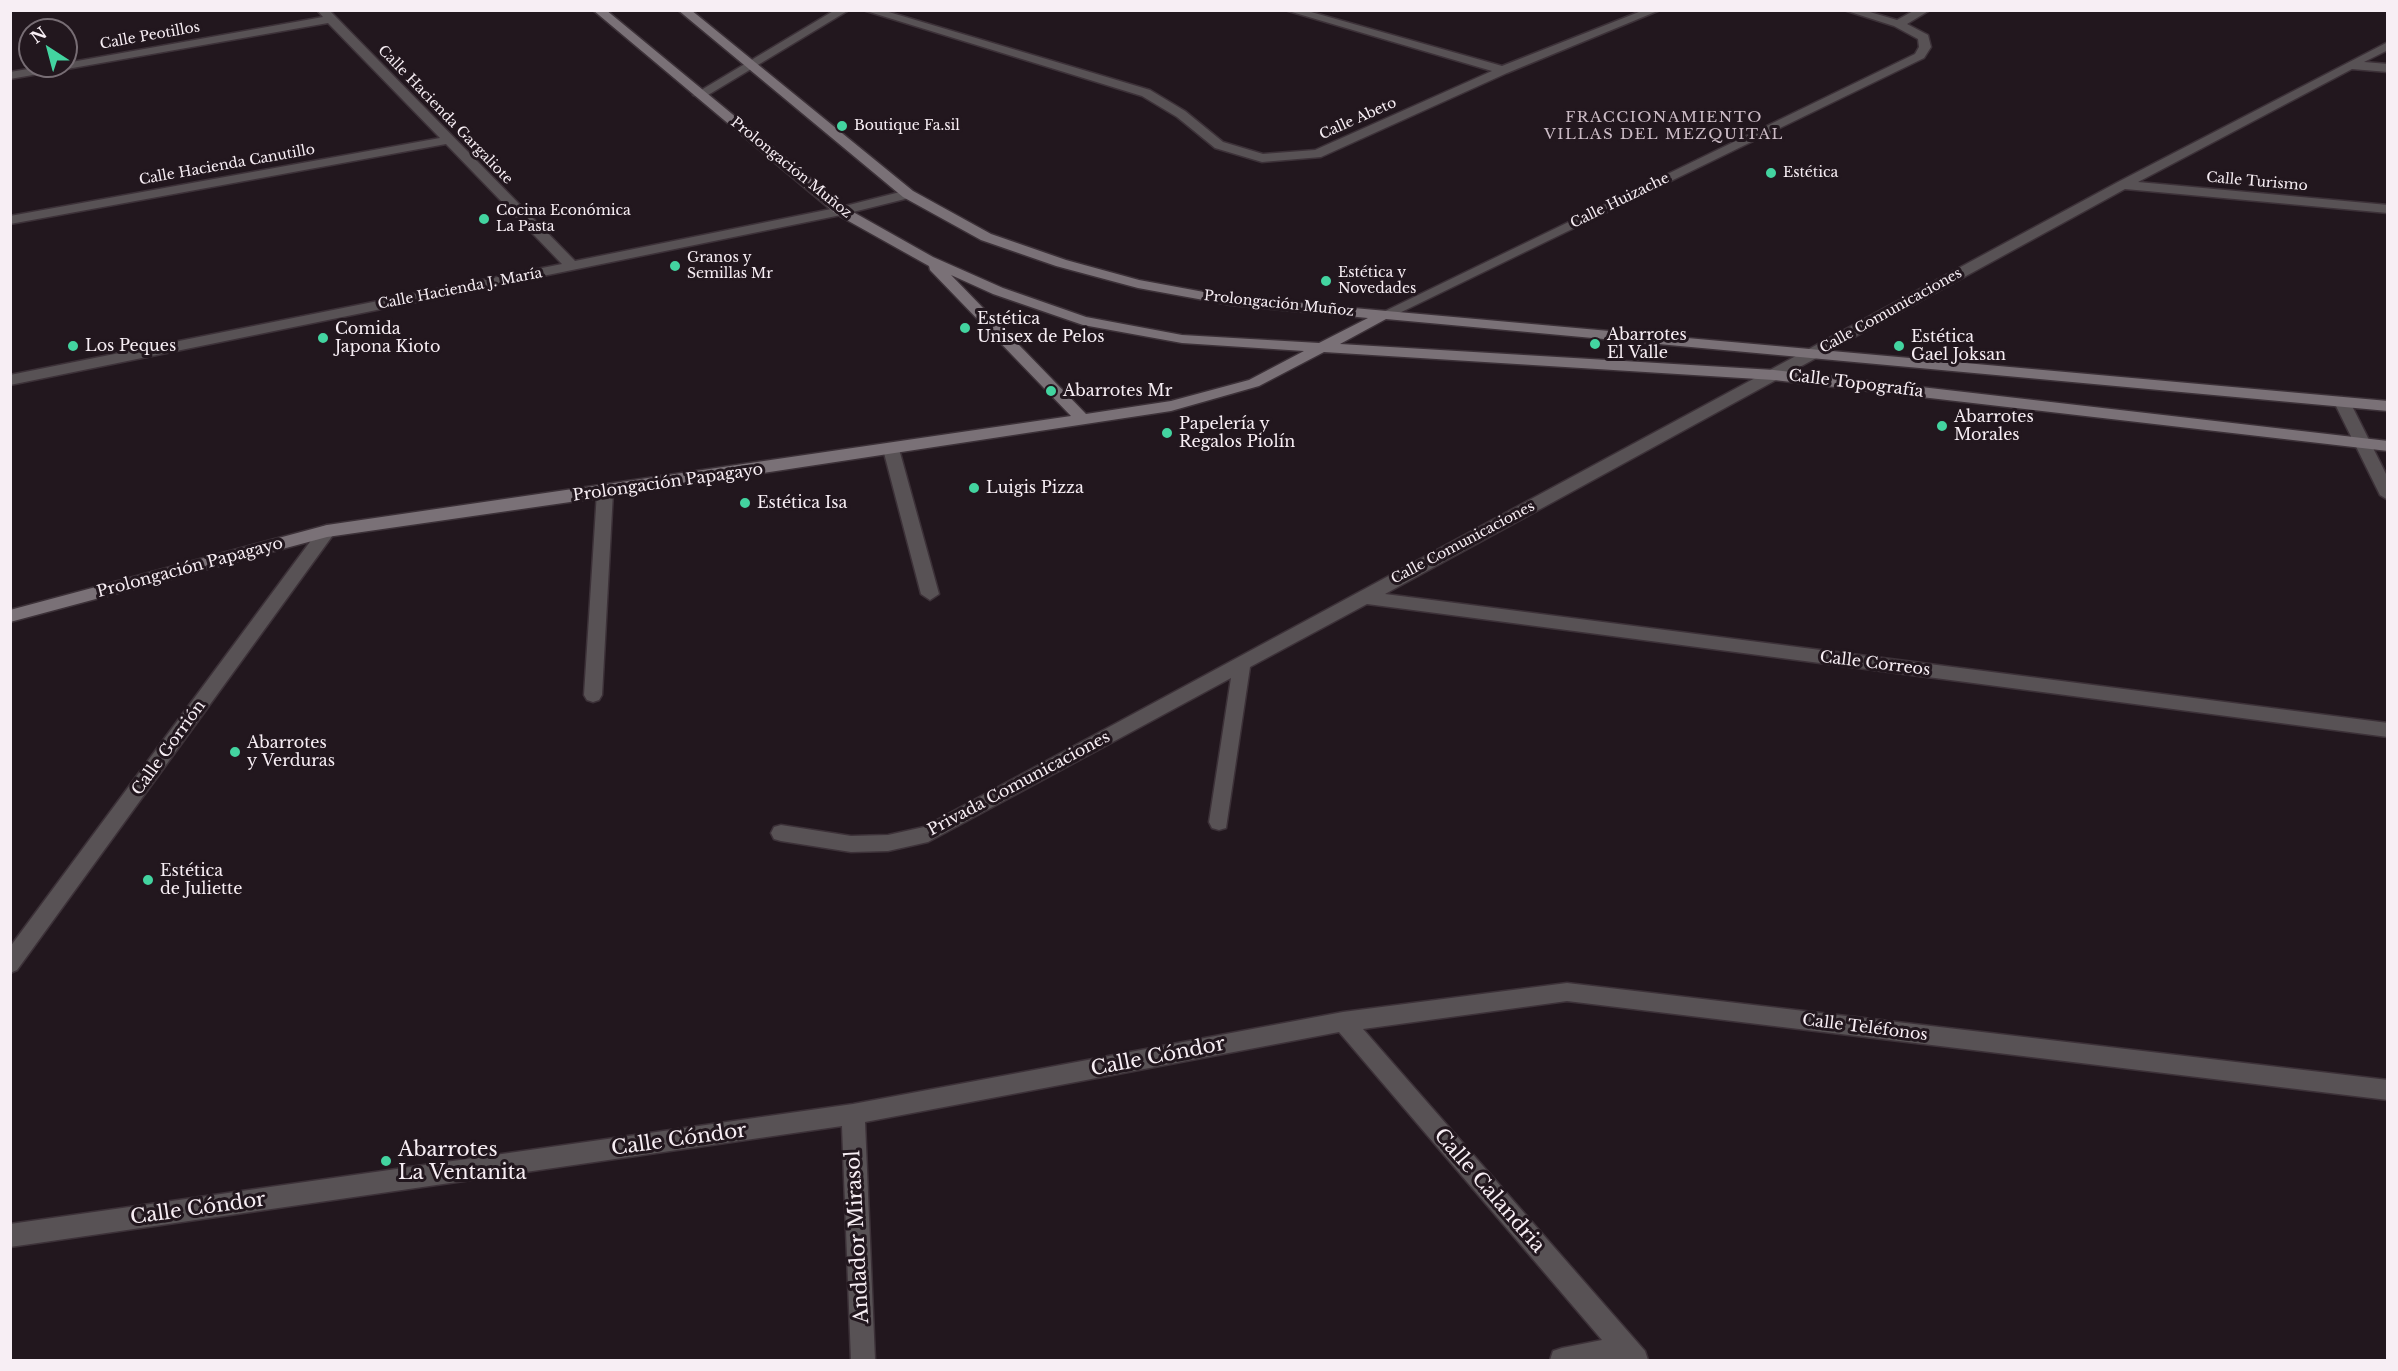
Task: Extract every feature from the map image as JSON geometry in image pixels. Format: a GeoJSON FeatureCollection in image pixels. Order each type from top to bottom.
{"type":"FeatureCollection","features":[{"type":"Feature","properties":{"kind":"street","name":"Prolongación Muñoz"},"geometry":{"type":"LineString","coordinates":[[598,10],[841,212],[928,260],[998,291],[1083,321],[1182,339],[1322,348]]}},
{"type":"Feature","properties":{"kind":"street","name":"Prolongación Muñoz"},"geometry":{"type":"LineString","coordinates":[[683,10],[908,194],[986,237],[1061,263],[1138,284],[1231,301],[1384,315]]}},
{"type":"Feature","properties":{"kind":"street"},"geometry":{"type":"LineString","coordinates":[[699,94],[844,10]]}},
{"type":"Feature","properties":{"kind":"street","name":"Calle Abeto"},"geometry":{"type":"LineString","coordinates":[[868,10],[1146,93],[1181,114],[1219,145],[1262,158],[1317,154],[1503,70],[1655,10]]}},
{"type":"Feature","properties":{"kind":"street"},"geometry":{"type":"LineString","coordinates":[[1290,10],[1503,70]]}},
{"type":"Feature","properties":{"kind":"street"},"geometry":{"type":"LineString","coordinates":[[1849,10],[1898,24],[1925,10]]}},
{"type":"Feature","properties":{"kind":"street","name":"Calle Peotillos"},"geometry":{"type":"LineString","coordinates":[[10,76],[326,15]]}},
{"type":"Feature","properties":{"kind":"street","name":"Calle Hacienda Gargaliote"},"geometry":{"type":"LineString","coordinates":[[326,15],[572,266]]}},
{"type":"Feature","properties":{"kind":"street","name":"Calle Huizache"},"geometry":{"type":"LineString","coordinates":[[1322,348],[1384,315],[1920,56],[1925,47],[1924,36],[1898,24]]}},
{"type":"Feature","properties":{"kind":"street","name":"Calle Comunicaciones"},"geometry":{"type":"LineString","coordinates":[[1363,597],[2124,185],[2388,45]]}},
{"type":"Feature","properties":{"kind":"street"},"geometry":{"type":"LineString","coordinates":[[2351,65],[2388,68]]}},
{"type":"Feature","properties":{"kind":"street","name":"Calle Hacienda Canutillo"},"geometry":{"type":"LineString","coordinates":[[10,220],[449,140]]}},
{"type":"Feature","properties":{"kind":"street","name":"Calle Turismo"},"geometry":{"type":"LineString","coordinates":[[2124,185],[2388,209]]}},
{"type":"Feature","properties":{"kind":"street","name":"Calle Hacienda J. María"},"geometry":{"type":"LineString","coordinates":[[10,380],[841,212],[908,194]]}},
{"type":"Feature","properties":{"kind":"street"},"geometry":{"type":"LineString","coordinates":[[928,260],[1082,419]]}},
{"type":"Feature","properties":{"kind":"street","name":"Calle Topografía"},"geometry":{"type":"LineString","coordinates":[[1384,315],[2388,406]]}},
{"type":"Feature","properties":{"kind":"street","name":"Calle Topografía"},"geometry":{"type":"LineString","coordinates":[[1322,348],[1773,375],[2388,446]]}},
{"type":"Feature","properties":{"kind":"street","name":"Prolongación Papagayo"},"geometry":{"type":"LineString","coordinates":[[10,615],[327,531],[891,450],[1171,406],[1254,383],[1322,348]]}},
{"type":"Feature","properties":{"kind":"street"},"geometry":{"type":"LineString","coordinates":[[2342,402],[2365,444],[2388,495]]}},
{"type":"Feature","properties":{"kind":"street"},"geometry":{"type":"LineString","coordinates":[[891,450],[930,594]]}},
{"type":"Feature","properties":{"kind":"street"},"geometry":{"type":"LineString","coordinates":[[593,695],[605,492]]}},
{"type":"Feature","properties":{"kind":"street","name":"Calle Gorrión"},"geometry":{"type":"LineString","coordinates":[[10,964],[327,531]]}},
{"type":"Feature","properties":{"kind":"street","name":"Privada Comunicaciones"},"geometry":{"type":"LineString","coordinates":[[781,833],[851,844],[888,843],[928,834],[1363,597]]}},
{"type":"Feature","properties":{"kind":"street","name":"Calle Correos"},"geometry":{"type":"LineString","coordinates":[[1363,597],[2388,730]]}},
{"type":"Feature","properties":{"kind":"street"},"geometry":{"type":"LineString","coordinates":[[1219,822],[1242,663]]}},
{"type":"Feature","properties":{"kind":"street","name":"Calle Teléfonos"},"geometry":{"type":"LineString","coordinates":[[1344,1022],[1567,992],[2388,1090]]}},
{"type":"Feature","properties":{"kind":"street","name":"Calle Cóndor"},"geometry":{"type":"LineString","coordinates":[[10,1236],[853,1114],[1344,1022]]}},
{"type":"Feature","properties":{"kind":"street","name":"Calle Calandria"},"geometry":{"type":"LineString","coordinates":[[1344,1022],[1630,1354]]}},
{"type":"Feature","properties":{"kind":"street","name":"Andador Mirasol"},"geometry":{"type":"LineString","coordinates":[[853,1114],[864,1360]]}},
{"type":"Feature","properties":{"kind":"street"},"geometry":{"type":"LineString","coordinates":[[1562,1360],[1630,1354]]}},
{"type":"Feature","properties":{"kind":"place","name":"Boutique Fa.sil"},"geometry":{"type":"Point","coordinates":[842,126]}},
{"type":"Feature","properties":{"kind":"place","name":"Estética"},"geometry":{"type":"Point","coordinates":[1771,173]}},
{"type":"Feature","properties":{"kind":"place","name":"Cocina Económica La Pasta"},"geometry":{"type":"Point","coordinates":[484,219]}},
{"type":"Feature","properties":{"kind":"place","name":"Granos y Semillas Mr"},"geometry":{"type":"Point","coordinates":[675,266]}},
{"type":"Feature","properties":{"kind":"place","name":"Estética y Novedades"},"geometry":{"type":"Point","coordinates":[1326,281]}},
{"type":"Feature","properties":{"kind":"place","name":"Estética Unisex de Pelos"},"geometry":{"type":"Point","coordinates":[965,328]}},
{"type":"Feature","properties":{"kind":"place","name":"Comida Japona Kioto"},"geometry":{"type":"Point","coordinates":[323,338]}},
{"type":"Feature","properties":{"kind":"place","name":"Abarrotes El Valle"},"geometry":{"type":"Point","coordinates":[1595,344]}},
{"type":"Feature","properties":{"kind":"place","name":"Los Peques"},"geometry":{"type":"Point","coordinates":[73,346]}},
{"type":"Feature","properties":{"kind":"place","name":"Estética Gael Joksan"},"geometry":{"type":"Point","coordinates":[1899,346]}},
{"type":"Feature","properties":{"kind":"place","name":"Abarrotes Mr"},"geometry":{"type":"Point","coordinates":[1051,391]}},
{"type":"Feature","properties":{"kind":"place","name":"Abarrotes Morales"},"geometry":{"type":"Point","coordinates":[1942,426]}},
{"type":"Feature","properties":{"kind":"place","name":"Papelería y Regalos Piolín"},"geometry":{"type":"Point","coordinates":[1167,433]}},
{"type":"Feature","properties":{"kind":"place","name":"Luigis Pizza"},"geometry":{"type":"Point","coordinates":[974,488]}},
{"type":"Feature","properties":{"kind":"place","name":"Estética Isa"},"geometry":{"type":"Point","coordinates":[745,503]}},
{"type":"Feature","properties":{"kind":"place","name":"Abarrotes y Verduras"},"geometry":{"type":"Point","coordinates":[235,752]}},
{"type":"Feature","properties":{"kind":"place","name":"Estética de Juliette"},"geometry":{"type":"Point","coordinates":[148,880]}},
{"type":"Feature","properties":{"kind":"place","name":"Abarrotes La Ventanita"},"geometry":{"type":"Point","coordinates":[386,1161]}},
{"type":"Feature","properties":{"kind":"district","name":"FRACCIONAMIENTO VILLAS DEL MEZQUITAL"},"geometry":{"type":"Point","coordinates":[1664,126]}}]}
